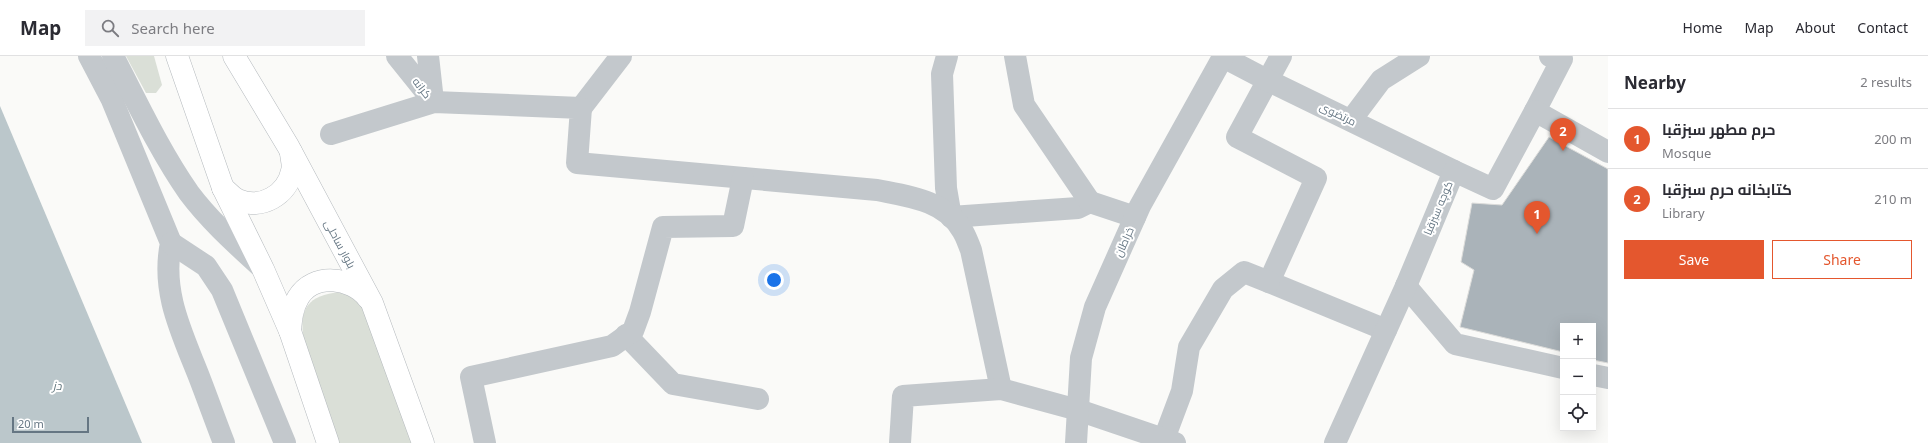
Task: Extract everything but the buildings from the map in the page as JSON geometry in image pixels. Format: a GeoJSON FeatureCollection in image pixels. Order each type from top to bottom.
{"type":"FeatureCollection","features":[{"type":"Feature","properties":{"kind":"main road"},"geometry":{"type":"LineString","coordinates":[[177,56],[223,188],[263,269],[290,331],[328,443]]}},
{"type":"Feature","properties":{"kind":"main road","name":"بلوار ساحلی"},"geometry":{"type":"LineString","coordinates":[[234,56],[291,152],[372,304],[423,443]]}},
{"type":"Feature","properties":{"kind":"main road"},"geometry":{"type":"LineString","coordinates":[[223,188],[237,200],[255,204],[273,199],[286,187],[293,170],[291,152]]}},
{"type":"Feature","properties":{"kind":"main road"},"geometry":{"type":"LineString","coordinates":[[290,331],[291,315],[299,297],[305,290],[325,281],[334,280],[350,283],[365,294],[372,304]]}},
{"type":"Feature","properties":{"kind":"street"},"geometry":{"type":"LineString","coordinates":[[89,56],[112,100],[171,243],[206,266],[222,290],[285,443]]}},
{"type":"Feature","properties":{"kind":"street"},"geometry":{"type":"LineString","coordinates":[[113,56],[160,146],[190,193],[218,226],[263,269]]}},
{"type":"Feature","properties":{"kind":"street","name":"کرانه"},"geometry":{"type":"LineString","coordinates":[[397,56],[434,102]]}},
{"type":"Feature","properties":{"kind":"street","name":"کرانه"},"geometry":{"type":"LineString","coordinates":[[428,56],[434,102]]}},
{"type":"Feature","properties":{"kind":"street"},"geometry":{"type":"LineString","coordinates":[[621,56],[581,108],[577,163],[877,190],[924,200],[951,217],[961,229],[971,250],[1001,389]]}},
{"type":"Feature","properties":{"kind":"street"},"geometry":{"type":"LineString","coordinates":[[947,56],[942,74],[942,81],[946,188],[951,217]]}},
{"type":"Feature","properties":{"kind":"street"},"geometry":{"type":"LineString","coordinates":[[1015,56],[1024,105],[1090,202],[1136,216]]}},
{"type":"Feature","properties":{"kind":"street"},"geometry":{"type":"LineString","coordinates":[[1269,282],[1316,178],[1237,137],[1281,56]]}},
{"type":"Feature","properties":{"kind":"street"},"geometry":{"type":"LineString","coordinates":[[1351,120],[1381,80],[1419,56]]}},
{"type":"Feature","properties":{"kind":"street","name":"مرتضوی"},"geometry":{"type":"LineString","coordinates":[[1223,57],[1454,171]]}},
{"type":"Feature","properties":{"kind":"street","name":"خراطان"},"geometry":{"type":"LineString","coordinates":[[1076,443],[1081,358],[1095,307],[1136,216],[1223,57]]}},
{"type":"Feature","properties":{"kind":"street"},"geometry":{"type":"LineString","coordinates":[[1559,57],[1535,111],[1608,152]]}},
{"type":"Feature","properties":{"kind":"street"},"geometry":{"type":"LineString","coordinates":[[331,134],[434,102],[581,108]]}},
{"type":"Feature","properties":{"kind":"street","name":"کوچه سبزقبا"},"geometry":{"type":"LineString","coordinates":[[1335,443],[1406,286],[1454,171],[1493,189],[1535,111]]}},
{"type":"Feature","properties":{"kind":"street"},"geometry":{"type":"LineString","coordinates":[[485,443],[471,377],[612,346],[633,331],[640,312],[663,228],[733,226],[744,178]]}},
{"type":"Feature","properties":{"kind":"street"},"geometry":{"type":"LineString","coordinates":[[951,217],[1078,208],[1090,202]]}},
{"type":"Feature","properties":{"kind":"street"},"geometry":{"type":"LineString","coordinates":[[171,243],[167,261],[169,292],[180,330],[224,443]]}},
{"type":"Feature","properties":{"kind":"street"},"geometry":{"type":"LineString","coordinates":[[900,443],[903,396],[1001,389],[1078,410],[1169,441],[1182,391],[1189,346],[1223,289],[1244,272],[1386,330]]}},
{"type":"Feature","properties":{"kind":"street"},"geometry":{"type":"LineString","coordinates":[[1406,286],[1455,344],[1560,367]]}},
{"type":"Feature","properties":{"kind":"street"},"geometry":{"type":"LineString","coordinates":[[626,335],[673,384],[758,399]]}},
{"type":"Feature","properties":{"kind":"street"},"geometry":{"type":"LineString","coordinates":[[1596,376],[1608,378]]}},
{"type":"Feature","properties":{"kind":"shaded area"},"geometry":{"type":"Polygon","coordinates":[[[126,56],[154,56],[162,85],[156,93],[146,93],[126,56]]]}},
{"type":"Feature","properties":{"kind":"shaded area"},"geometry":{"type":"Polygon","coordinates":[[[340,292],[350,294],[361,304],[415,443],[337,443],[304,340],[303,320],[304,312],[313,300],[320,296],[340,292]]]}},
{"type":"Feature","properties":{"kind":"water","name":"دز"},"geometry":{"type":"Polygon","coordinates":[[[0,106],[142,443],[0,443],[0,106]]]}},
{"type":"Feature","properties":{"kind":"place","name":"کتابخانه حرم سبزقبا"},"geometry":{"type":"Point","coordinates":[1563,151]}},
{"type":"Feature","properties":{"kind":"place","name":"حرم مطهر سبزقبا"},"geometry":{"type":"Point","coordinates":[1537,234]}}]}
